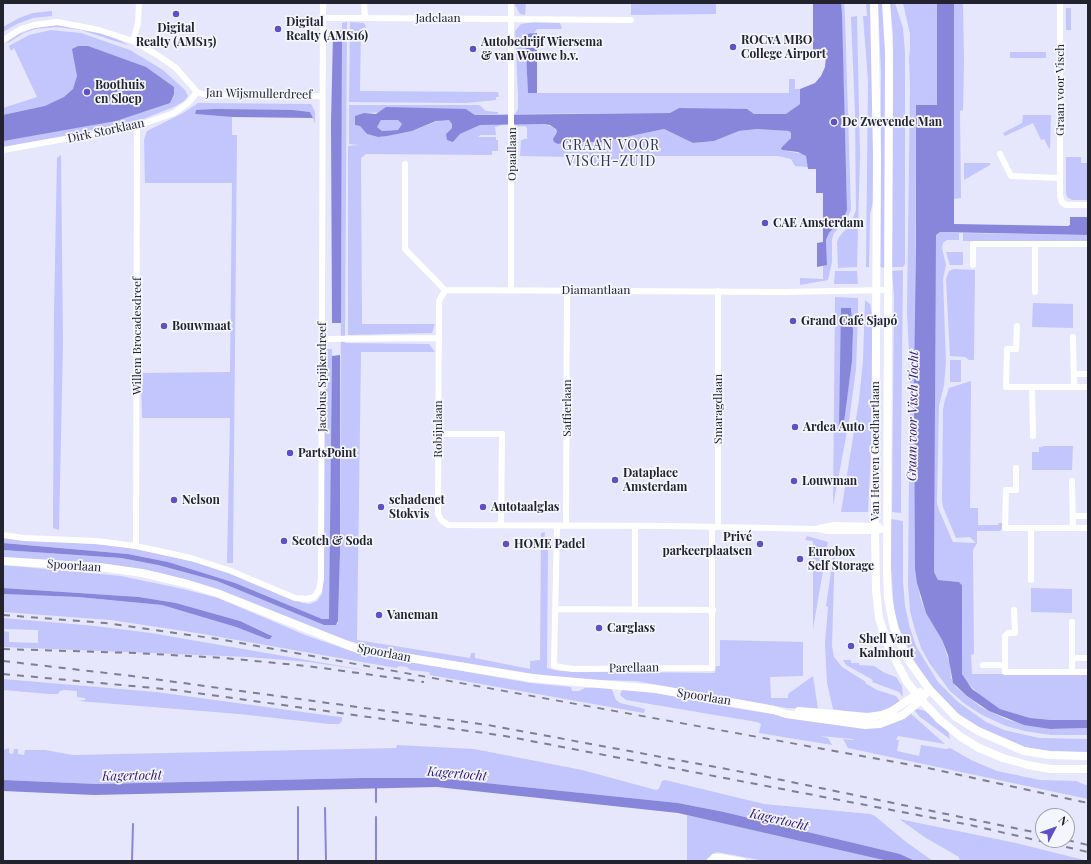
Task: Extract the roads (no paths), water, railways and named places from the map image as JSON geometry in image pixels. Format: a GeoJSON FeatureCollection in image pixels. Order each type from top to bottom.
{"type":"FeatureCollection","features":[{"type":"Feature","properties":{"kind":"main road","name":"Van Heuven Goedhartlaan"},"geometry":{"type":"LineString","coordinates":[[874,3],[876,71],[875,528],[876,589],[879,618],[897,664],[916,693],[940,720],[961,737],[991,753],[1028,765],[1050,769],[1088,770]]}},
{"type":"Feature","properties":{"kind":"main road","name":"Van Heuven Goedhartlaan"},"geometry":{"type":"LineString","coordinates":[[886,3],[889,52],[888,598],[894,628],[907,658],[929,689],[956,717],[978,732],[1024,751],[1049,755],[1088,756]]}},
{"type":"Feature","properties":{"kind":"main road","name":"Spoorlaan"},"geometry":{"type":"LineString","coordinates":[[3,561],[100,568],[176,581],[217,593],[360,650],[531,678],[656,689],[774,710],[842,713],[868,717],[882,715],[892,711],[916,693],[929,689]]}},
{"type":"Feature","properties":{"kind":"main road","name":"Spoorlaan"},"geometry":{"type":"LineString","coordinates":[[774,710],[786,714],[865,725],[880,724],[902,715],[921,700],[929,689]]}},
{"type":"Feature","properties":{"kind":"street"},"geometry":{"type":"LineString","coordinates":[[133,41],[138,23],[138,3]]}},
{"type":"Feature","properties":{"kind":"street","name":"Jacobus Spijkerdreef"},"geometry":{"type":"LineString","coordinates":[[3,535],[24,538],[96,541],[136,546],[191,558],[231,571],[295,598],[307,599],[314,597],[319,590],[322,339],[321,96],[323,3]]}},
{"type":"Feature","properties":{"kind":"street"},"geometry":{"type":"LineString","coordinates":[[364,3],[364,18]]}},
{"type":"Feature","properties":{"kind":"street","name":"Opaallaan"},"geometry":{"type":"LineString","coordinates":[[511,3],[511,290]]}},
{"type":"Feature","properties":{"kind":"street","name":"Graan voor Visch"},"geometry":{"type":"LineString","coordinates":[[1060,3],[1060,196],[1062,202],[1072,206],[1088,206]]}},
{"type":"Feature","properties":{"kind":"street","name":"Jadelaan"},"geometry":{"type":"LineString","coordinates":[[323,18],[512,19]]}},
{"type":"Feature","properties":{"kind":"street"},"geometry":{"type":"LineString","coordinates":[[512,19],[631,20]]}},
{"type":"Feature","properties":{"kind":"street"},"geometry":{"type":"LineString","coordinates":[[3,40],[34,25],[57,22],[99,30],[133,41],[176,68],[197,92]]}},
{"type":"Feature","properties":{"kind":"street","name":"Jan Wijsmullerdreef"},"geometry":{"type":"LineString","coordinates":[[197,92],[206,95],[321,96]]}},
{"type":"Feature","properties":{"kind":"street","name":"Dirk Storklaan"},"geometry":{"type":"LineString","coordinates":[[3,150],[137,126],[174,113],[188,103],[197,92]]}},
{"type":"Feature","properties":{"kind":"street","name":"Willem Brocadesdreef"},"geometry":{"type":"LineString","coordinates":[[136,546],[137,126]]}},
{"type":"Feature","properties":{"kind":"street"},"geometry":{"type":"LineString","coordinates":[[1000,154],[1011,176],[1060,178]]}},
{"type":"Feature","properties":{"kind":"street"},"geometry":{"type":"LineString","coordinates":[[405,164],[405,249],[445,290]]}},
{"type":"Feature","properties":{"kind":"street"},"geometry":{"type":"LineString","coordinates":[[973,265],[973,244],[1088,244]]}},
{"type":"Feature","properties":{"kind":"street"},"geometry":{"type":"LineString","coordinates":[[1035,244],[1035,292]]}},
{"type":"Feature","properties":{"kind":"street","name":"Diamantlaan"},"geometry":{"type":"LineString","coordinates":[[445,290],[782,292],[876,289],[889,290]]}},
{"type":"Feature","properties":{"kind":"street","name":"Robijnlaan"},"geometry":{"type":"LineString","coordinates":[[445,290],[439,301],[438,514],[441,520],[451,526],[501,525]]}},
{"type":"Feature","properties":{"kind":"street","name":"Saffierlaan"},"geometry":{"type":"LineString","coordinates":[[566,526],[567,290]]}},
{"type":"Feature","properties":{"kind":"street","name":"Smaragdlaan"},"geometry":{"type":"LineString","coordinates":[[715,527],[718,291]]}},
{"type":"Feature","properties":{"kind":"street"},"geometry":{"type":"LineString","coordinates":[[1017,326],[1016,348],[1007,349],[1006,387],[1088,387]]}},
{"type":"Feature","properties":{"kind":"street"},"geometry":{"type":"LineString","coordinates":[[1073,337],[1074,387]]}},
{"type":"Feature","properties":{"kind":"street"},"geometry":{"type":"LineString","coordinates":[[322,339],[439,338]]}},
{"type":"Feature","properties":{"kind":"street"},"geometry":{"type":"LineString","coordinates":[[1074,374],[1088,374]]}},
{"type":"Feature","properties":{"kind":"street"},"geometry":{"type":"LineString","coordinates":[[1032,387],[1033,436]]}},
{"type":"Feature","properties":{"kind":"street"},"geometry":{"type":"LineString","coordinates":[[439,434],[502,434],[501,525],[818,529],[828,526],[888,528]]}},
{"type":"Feature","properties":{"kind":"street"},"geometry":{"type":"LineString","coordinates":[[1016,468],[1016,490],[1006,490],[1005,528],[1088,528]]}},
{"type":"Feature","properties":{"kind":"street"},"geometry":{"type":"LineString","coordinates":[[1072,481],[1073,528]]}},
{"type":"Feature","properties":{"kind":"street"},"geometry":{"type":"LineString","coordinates":[[1073,516],[1088,516]]}},
{"type":"Feature","properties":{"kind":"street","name":"Parellaan"},"geometry":{"type":"LineString","coordinates":[[557,526],[554,666],[572,669],[712,668],[715,527]]}},
{"type":"Feature","properties":{"kind":"street"},"geometry":{"type":"LineString","coordinates":[[635,526],[635,609]]}},
{"type":"Feature","properties":{"kind":"street"},"geometry":{"type":"LineString","coordinates":[[1031,528],[1031,580]]}},
{"type":"Feature","properties":{"kind":"street"},"geometry":{"type":"LineString","coordinates":[[556,609],[713,610]]}},
{"type":"Feature","properties":{"kind":"street"},"geometry":{"type":"LineString","coordinates":[[1014,610],[1015,633],[1008,633],[1005,636],[1005,672],[1088,672]]}},
{"type":"Feature","properties":{"kind":"street"},"geometry":{"type":"LineString","coordinates":[[1072,622],[1072,672]]}},
{"type":"Feature","properties":{"kind":"street"},"geometry":{"type":"LineString","coordinates":[[1072,658],[1088,658]]}},
{"type":"Feature","properties":{"kind":"street"},"geometry":{"type":"LineString","coordinates":[[983,665],[1005,665]]}},
{"type":"Feature","properties":{"kind":"street"},"geometry":{"type":"LineString","coordinates":[[710,861],[714,857],[743,861]]}},
{"type":"Feature","properties":{"kind":"waterway"},"geometry":{"type":"LineString","coordinates":[[376,785],[376,802]]}},
{"type":"Feature","properties":{"kind":"waterway"},"geometry":{"type":"LineString","coordinates":[[298,807],[298,861]]}},
{"type":"Feature","properties":{"kind":"waterway"},"geometry":{"type":"LineString","coordinates":[[325,808],[326,861]]}},
{"type":"Feature","properties":{"kind":"waterway"},"geometry":{"type":"LineString","coordinates":[[376,817],[376,861]]}},
{"type":"Feature","properties":{"kind":"waterway"},"geometry":{"type":"LineString","coordinates":[[132,861],[133,824]]}},
{"type":"Feature","properties":{"kind":"railway"},"geometry":{"type":"LineString","coordinates":[[3,615],[105,623],[218,639],[923,767],[1088,803]]}},
{"type":"Feature","properties":{"kind":"railway"},"geometry":{"type":"LineString","coordinates":[[3,649],[135,653],[224,658],[307,666],[424,682]]}},
{"type":"Feature","properties":{"kind":"railway"},"geometry":{"type":"LineString","coordinates":[[3,661],[132,676],[488,725],[748,773],[1035,832]]}},
{"type":"Feature","properties":{"kind":"railway"},"geometry":{"type":"LineString","coordinates":[[3,674],[175,690],[505,736],[970,825],[1088,852]]}},
{"type":"Feature","properties":{"kind":"railway"},"geometry":{"type":"LineString","coordinates":[[1075,842],[1088,845]]}},
{"type":"Feature","properties":{"kind":"place","name":"Digital Realty (AMS15)"},"geometry":{"type":"Point","coordinates":[176,14]}},
{"type":"Feature","properties":{"kind":"place","name":"Digital Realty (AMS16)"},"geometry":{"type":"Point","coordinates":[278,29]}},
{"type":"Feature","properties":{"kind":"place","name":"ROCvA MBO College Airport"},"geometry":{"type":"Point","coordinates":[733,47]}},
{"type":"Feature","properties":{"kind":"place","name":"Autobedrijf Wiersema & van Wouwe b.v."},"geometry":{"type":"Point","coordinates":[473,49]}},
{"type":"Feature","properties":{"kind":"place","name":"Boothuis en Sloep"},"geometry":{"type":"Point","coordinates":[87,92]}},
{"type":"Feature","properties":{"kind":"place","name":"De Zwevende Man"},"geometry":{"type":"Point","coordinates":[834,122]}},
{"type":"Feature","properties":{"kind":"place","name":"CAE Amsterdam"},"geometry":{"type":"Point","coordinates":[765,223]}},
{"type":"Feature","properties":{"kind":"place","name":"Grand Café Sjapó"},"geometry":{"type":"Point","coordinates":[793,321]}},
{"type":"Feature","properties":{"kind":"place","name":"Bouwmaat"},"geometry":{"type":"Point","coordinates":[164,326]}},
{"type":"Feature","properties":{"kind":"place","name":"Ardea Auto"},"geometry":{"type":"Point","coordinates":[795,427]}},
{"type":"Feature","properties":{"kind":"place","name":"PartsPoint"},"geometry":{"type":"Point","coordinates":[290,453]}},
{"type":"Feature","properties":{"kind":"place","name":"Dataplace Amsterdam"},"geometry":{"type":"Point","coordinates":[615,480]}},
{"type":"Feature","properties":{"kind":"place","name":"Louwman"},"geometry":{"type":"Point","coordinates":[794,481]}},
{"type":"Feature","properties":{"kind":"place","name":"Nelson"},"geometry":{"type":"Point","coordinates":[174,500]}},
{"type":"Feature","properties":{"kind":"place","name":"schadenet Stokvis"},"geometry":{"type":"Point","coordinates":[381,507]}},
{"type":"Feature","properties":{"kind":"place","name":"Autotaalglas"},"geometry":{"type":"Point","coordinates":[483,507]}},
{"type":"Feature","properties":{"kind":"place","name":"Scotch & Soda"},"geometry":{"type":"Point","coordinates":[284,541]}},
{"type":"Feature","properties":{"kind":"place","name":"HOME Padel"},"geometry":{"type":"Point","coordinates":[506,544]}},
{"type":"Feature","properties":{"kind":"place","name":"Privé parkeerplaatsen"},"geometry":{"type":"Point","coordinates":[760,544]}},
{"type":"Feature","properties":{"kind":"place","name":"Eurobox Self Storage"},"geometry":{"type":"Point","coordinates":[800,559]}},
{"type":"Feature","properties":{"kind":"place","name":"Vaneman"},"geometry":{"type":"Point","coordinates":[379,615]}},
{"type":"Feature","properties":{"kind":"place","name":"Carglass"},"geometry":{"type":"Point","coordinates":[599,628]}},
{"type":"Feature","properties":{"kind":"place","name":"Shell Van Kalmhout"},"geometry":{"type":"Point","coordinates":[851,646]}},
{"type":"Feature","properties":{"kind":"district","name":"GRAAN VOOR VISCH-ZUID"},"geometry":{"type":"Point","coordinates":[611,154]}},
{"type":"Feature","properties":{"kind":"water label","name":"Graan voor Visch Tocht"},"geometry":{"type":"Point","coordinates":[913,416]}},
{"type":"Feature","properties":{"kind":"water label","name":"Kagertocht"},"geometry":{"type":"Point","coordinates":[457,774]}},
{"type":"Feature","properties":{"kind":"water label","name":"Kagertocht"},"geometry":{"type":"Point","coordinates":[132,776]}},
{"type":"Feature","properties":{"kind":"water label","name":"Kagertocht"},"geometry":{"type":"Point","coordinates":[779,820]}}]}
